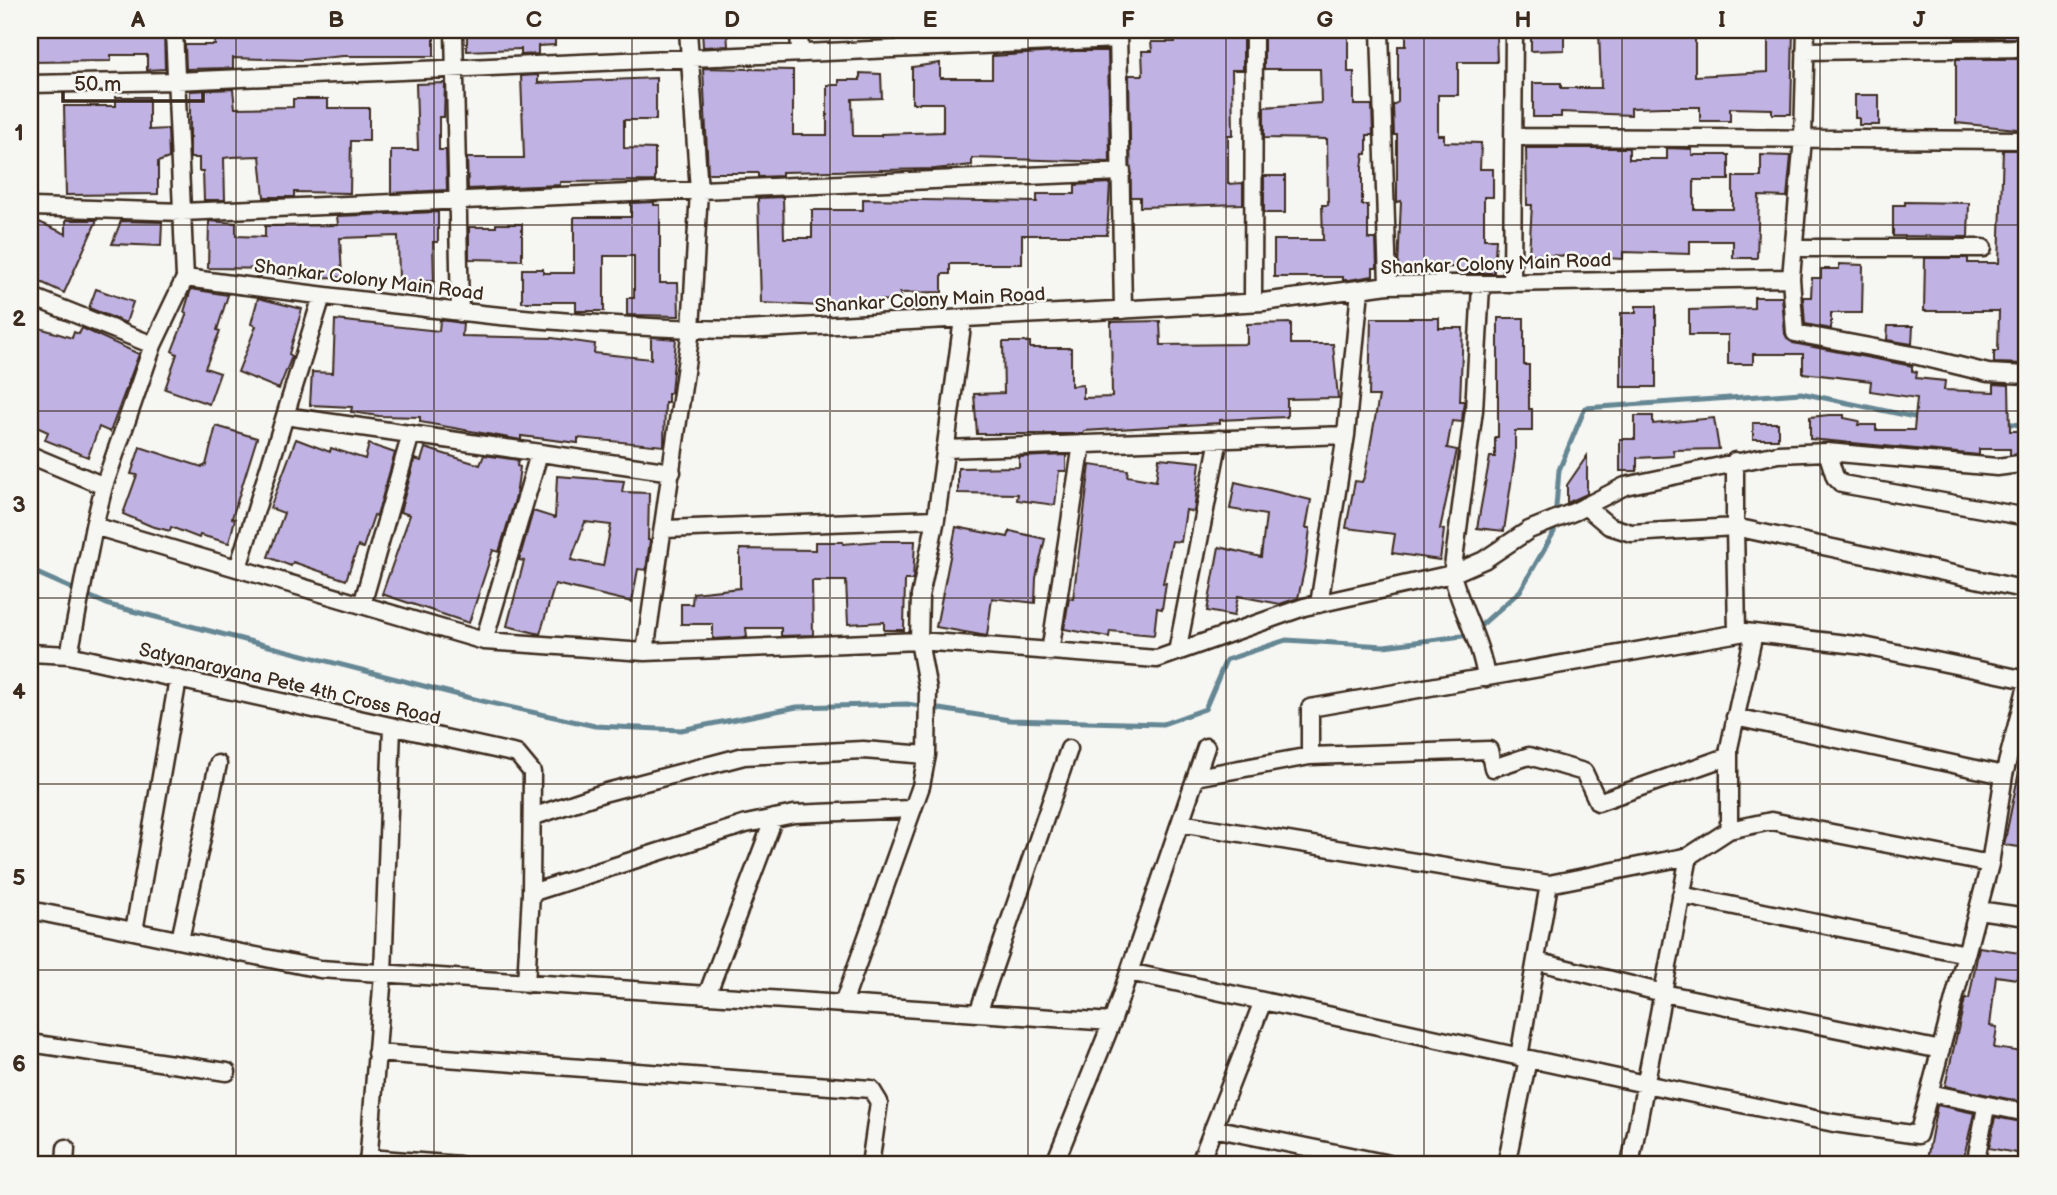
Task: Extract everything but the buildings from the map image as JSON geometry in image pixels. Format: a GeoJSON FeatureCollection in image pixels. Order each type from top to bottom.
{"type":"FeatureCollection","features":[{"type":"Feature","properties":{"kind":"street"},"geometry":{"type":"LineString","coordinates":[[69,655],[104,486],[153,345],[185,278],[174,30]]}},
{"type":"Feature","properties":{"kind":"street"},"geometry":{"type":"LineString","coordinates":[[454,30],[460,201],[460,313]]}},
{"type":"Feature","properties":{"kind":"street"},"geometry":{"type":"LineString","coordinates":[[645,652],[665,529],[691,330],[699,191],[688,30]]}},
{"type":"Feature","properties":{"kind":"street"},"geometry":{"type":"LineString","coordinates":[[799,30],[800,53]]}},
{"type":"Feature","properties":{"kind":"street"},"geometry":{"type":"LineString","coordinates":[[1253,301],[1254,30]]}},
{"type":"Feature","properties":{"kind":"street"},"geometry":{"type":"LineString","coordinates":[[1380,30],[1388,285]]}},
{"type":"Feature","properties":{"kind":"street"},"geometry":{"type":"LineString","coordinates":[[1512,282],[1514,30]]}},
{"type":"Feature","properties":{"kind":"street"},"geometry":{"type":"LineString","coordinates":[[1805,30],[1803,138],[1791,278],[1795,333],[1918,356],[1988,373],[2027,375]]}},
{"type":"Feature","properties":{"kind":"street"},"geometry":{"type":"LineString","coordinates":[[30,84],[176,81],[800,53],[998,37],[1118,34],[1123,310]]}},
{"type":"Feature","properties":{"kind":"street"},"geometry":{"type":"LineString","coordinates":[[1805,51],[2027,48]]}},
{"type":"Feature","properties":{"kind":"street"},"geometry":{"type":"LineString","coordinates":[[1515,137],[2027,140]]}},
{"type":"Feature","properties":{"kind":"street"},"geometry":{"type":"LineString","coordinates":[[33,207],[182,212],[1122,172]]}},
{"type":"Feature","properties":{"kind":"street"},"geometry":{"type":"LineString","coordinates":[[1794,248],[1983,248]]}},
{"type":"Feature","properties":{"kind":"street","name":"Shankar Colony Main Road"},"geometry":{"type":"LineString","coordinates":[[185,278],[460,313],[691,330],[744,330],[1263,302],[1388,285],[1481,286],[1512,282],[1791,278]]}},
{"type":"Feature","properties":{"kind":"street"},"geometry":{"type":"LineString","coordinates":[[1481,286],[1474,410],[1452,574],[1457,594],[1478,640],[1486,678]]}},
{"type":"Feature","properties":{"kind":"street"},"geometry":{"type":"LineString","coordinates":[[1319,604],[1346,435],[1360,290]]}},
{"type":"Feature","properties":{"kind":"street"},"geometry":{"type":"LineString","coordinates":[[30,296],[153,345]]}},
{"type":"Feature","properties":{"kind":"street"},"geometry":{"type":"LineString","coordinates":[[238,568],[322,296]]}},
{"type":"Feature","properties":{"kind":"street"},"geometry":{"type":"LineString","coordinates":[[843,1004],[921,786],[927,755],[928,691],[919,641],[920,596],[936,519],[963,319]]}},
{"type":"Feature","properties":{"kind":"street"},"geometry":{"type":"LineString","coordinates":[[285,416],[672,472]]}},
{"type":"Feature","properties":{"kind":"street"},"geometry":{"type":"LineString","coordinates":[[362,605],[411,434]]}},
{"type":"Feature","properties":{"kind":"street"},"geometry":{"type":"LineString","coordinates":[[945,449],[1346,435]]}},
{"type":"Feature","properties":{"kind":"street"},"geometry":{"type":"LineString","coordinates":[[1177,652],[1219,439]]}},
{"type":"Feature","properties":{"kind":"street"},"geometry":{"type":"LineString","coordinates":[[1050,652],[1082,444]]}},
{"type":"Feature","properties":{"kind":"street"},"geometry":{"type":"LineString","coordinates":[[94,526],[484,641],[645,652],[919,641],[1157,659],[1319,604],[1452,574],[1484,560],[1529,530],[1581,509],[1625,486],[1735,461],[1778,454],[1827,452],[1997,467],[2027,463]]}},
{"type":"Feature","properties":{"kind":"street"},"geometry":{"type":"LineString","coordinates":[[1827,452],[1835,477],[1842,484],[2027,517]]}},
{"type":"Feature","properties":{"kind":"street"},"geometry":{"type":"LineString","coordinates":[[484,641],[538,454]]}},
{"type":"Feature","properties":{"kind":"street"},"geometry":{"type":"LineString","coordinates":[[30,455],[104,486]]}},
{"type":"Feature","properties":{"kind":"street"},"geometry":{"type":"LineString","coordinates":[[1735,461],[1737,633]]}},
{"type":"Feature","properties":{"kind":"street"},"geometry":{"type":"LineString","coordinates":[[1581,509],[1609,526],[1631,533],[1735,527],[2027,590]]}},
{"type":"Feature","properties":{"kind":"street"},"geometry":{"type":"LineString","coordinates":[[665,529],[936,519]]}},
{"type":"Feature","properties":{"kind":"street"},"geometry":{"type":"LineString","coordinates":[[1310,755],[1310,708],[1737,633],[1864,646],[2027,680]]}},
{"type":"Feature","properties":{"kind":"street"},"geometry":{"type":"LineString","coordinates":[[1728,830],[1728,755],[1754,633]]}},
{"type":"Feature","properties":{"kind":"street","name":"Satyanarayana Pete 4th Cross Road"},"geometry":{"type":"LineString","coordinates":[[30,653],[69,655],[517,754],[532,772],[532,817]]}},
{"type":"Feature","properties":{"kind":"street"},"geometry":{"type":"LineString","coordinates":[[134,931],[178,679]]}},
{"type":"Feature","properties":{"kind":"street"},"geometry":{"type":"LineString","coordinates":[[1129,972],[1645,1084],[1834,1123],[1918,1135],[1990,864],[2004,775],[2027,685]]}},
{"type":"Feature","properties":{"kind":"street"},"geometry":{"type":"LineString","coordinates":[[1735,717],[2004,775]]}},
{"type":"Feature","properties":{"kind":"street"},"geometry":{"type":"LineString","coordinates":[[391,727],[383,974],[368,1161],[459,1165]]}},
{"type":"Feature","properties":{"kind":"street"},"geometry":{"type":"LineString","coordinates":[[1054,1165],[1112,1022],[1206,747]]}},
{"type":"Feature","properties":{"kind":"street"},"geometry":{"type":"LineString","coordinates":[[978,1013],[1069,749]]}},
{"type":"Feature","properties":{"kind":"street"},"geometry":{"type":"LineString","coordinates":[[526,984],[532,817],[603,793],[744,756],[863,750],[927,755]]}},
{"type":"Feature","properties":{"kind":"street"},"geometry":{"type":"LineString","coordinates":[[1196,777],[1310,755],[1489,750],[1493,768],[1529,755],[1584,772],[1598,802],[1728,755]]}},
{"type":"Feature","properties":{"kind":"street"},"geometry":{"type":"LineString","coordinates":[[180,940],[218,764]]}},
{"type":"Feature","properties":{"kind":"street"},"geometry":{"type":"LineString","coordinates":[[531,892],[746,824],[794,814],[912,809]]}},
{"type":"Feature","properties":{"kind":"street"},"geometry":{"type":"LineString","coordinates":[[707,995],[774,818]]}},
{"type":"Feature","properties":{"kind":"street"},"geometry":{"type":"LineString","coordinates":[[1180,823],[1549,884],[1689,856],[1728,830],[1772,821],[1990,864]]}},
{"type":"Feature","properties":{"kind":"street"},"geometry":{"type":"LineString","coordinates":[[1630,1165],[1689,856]]}},
{"type":"Feature","properties":{"kind":"street"},"geometry":{"type":"LineString","coordinates":[[1506,1165],[1535,961],[1549,884]]}},
{"type":"Feature","properties":{"kind":"street"},"geometry":{"type":"LineString","coordinates":[[1681,895],[1966,954]]}},
{"type":"Feature","properties":{"kind":"street"},"geometry":{"type":"LineString","coordinates":[[1978,910],[2027,917]]}},
{"type":"Feature","properties":{"kind":"street"},"geometry":{"type":"LineString","coordinates":[[30,911],[320,970],[1112,1022]]}},
{"type":"Feature","properties":{"kind":"street"},"geometry":{"type":"LineString","coordinates":[[1535,961],[1662,993],[1941,1051]]}},
{"type":"Feature","properties":{"kind":"street"},"geometry":{"type":"LineString","coordinates":[[1199,1165],[1263,1001]]}},
{"type":"Feature","properties":{"kind":"street"},"geometry":{"type":"LineString","coordinates":[[30,1042],[227,1072]]}},
{"type":"Feature","properties":{"kind":"street"},"geometry":{"type":"LineString","coordinates":[[376,1053],[871,1089],[879,1102],[870,1165]]}},
{"type":"Feature","properties":{"kind":"street"},"geometry":{"type":"LineString","coordinates":[[1929,1093],[1986,1107],[2027,1113]]}},
{"type":"Feature","properties":{"kind":"street"},"geometry":{"type":"LineString","coordinates":[[1975,1165],[1986,1107]]}},
{"type":"Feature","properties":{"kind":"street"},"geometry":{"type":"LineString","coordinates":[[1213,1128],[1356,1161],[1394,1165]]}},
{"type":"Feature","properties":{"kind":"street"},"geometry":{"type":"LineString","coordinates":[[65,1165],[66,1148]]}},
{"type":"Feature","properties":{"kind":"waterway"},"geometry":{"type":"LineString","coordinates":[[30,570],[109,605],[482,701],[595,726],[681,730],[797,707],[907,704],[1010,720],[1163,724],[1205,709],[1226,660],[1286,640],[1384,646],[1470,635],[1520,591],[1554,532],[1559,470],[1585,408],[1801,393],[1919,418]]}},
{"type":"Feature","properties":{"kind":"waterway"},"geometry":{"type":"LineString","coordinates":[[2006,423],[2027,426]]}}]}
